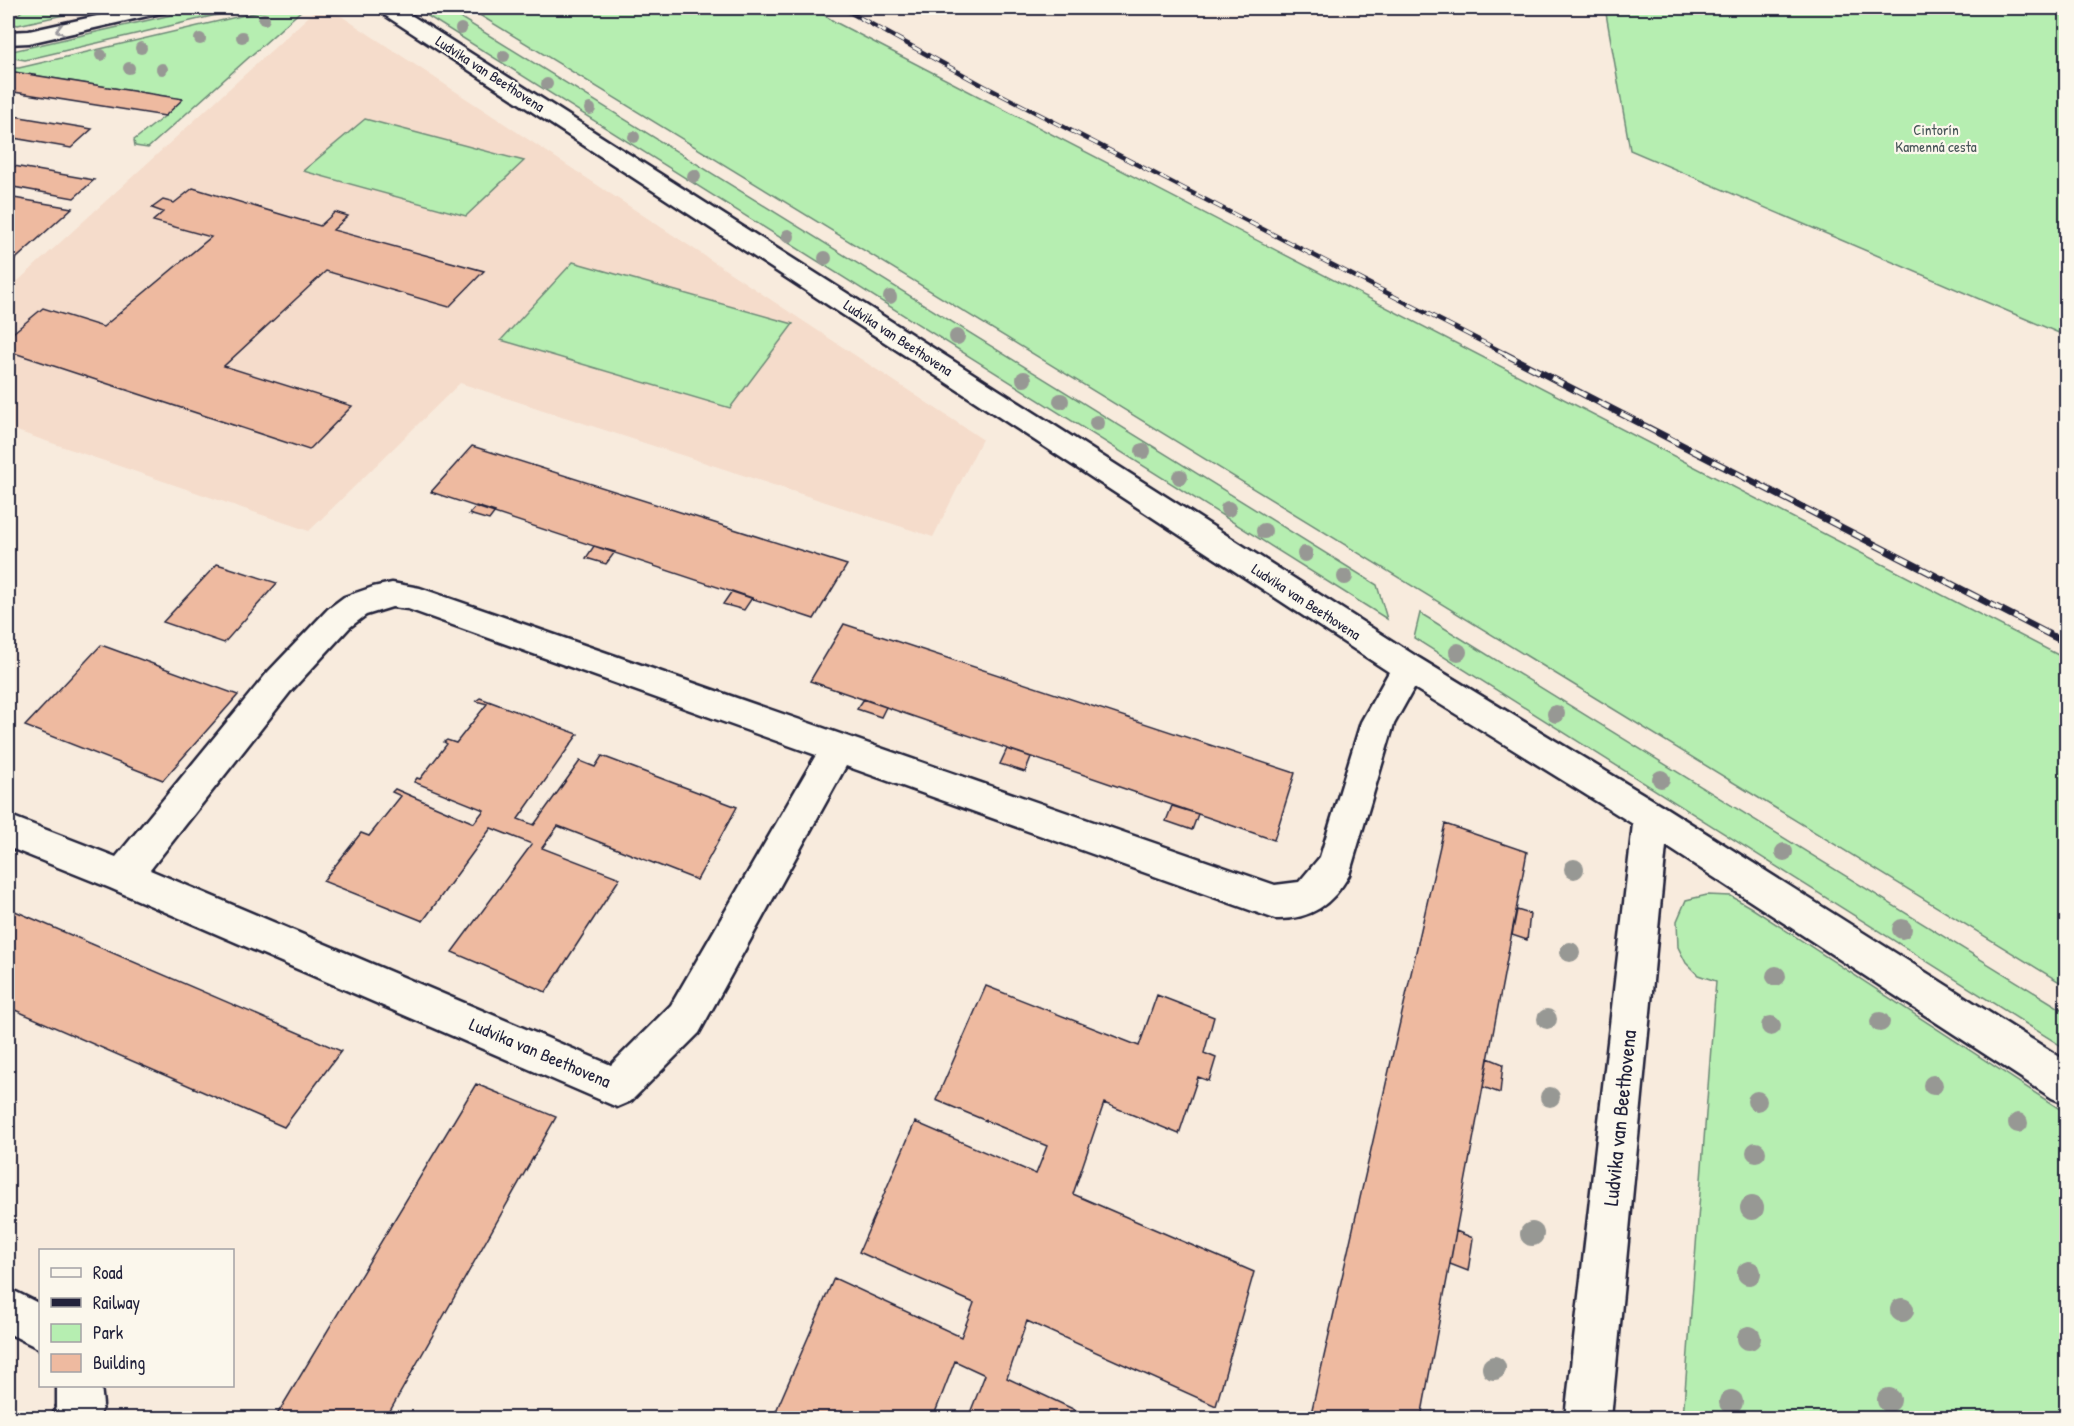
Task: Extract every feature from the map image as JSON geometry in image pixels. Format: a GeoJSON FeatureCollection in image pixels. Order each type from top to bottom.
{"type":"FeatureCollection","features":[{"type":"Feature","properties":{"kind":"street"},"geometry":{"type":"LineString","coordinates":[[8,38],[29,37],[158,8]]}},
{"type":"Feature","properties":{"kind":"street","name":"Ludvika van Beethovena"},"geometry":{"type":"LineString","coordinates":[[387,8],[1408,668],[1651,817],[2067,1084]]}},
{"type":"Feature","properties":{"kind":"street"},"geometry":{"type":"LineString","coordinates":[[123,876],[279,682],[339,618],[355,606],[392,595],[409,597],[1275,902],[1287,903],[1310,897],[1328,878],[1336,863],[1378,722],[1408,668]]}},
{"type":"Feature","properties":{"kind":"street","name":"Ludvika van Beethovena"},"geometry":{"type":"LineString","coordinates":[[8,831],[123,876],[617,1087],[685,1019],[838,749]]}},
{"type":"Feature","properties":{"kind":"street","name":"Ludvika van Beethovena"},"geometry":{"type":"LineString","coordinates":[[1588,1419],[1651,817]]}},
{"type":"Feature","properties":{"kind":"street"},"geometry":{"type":"LineString","coordinates":[[8,1310],[39,1326]]}},
{"type":"Feature","properties":{"kind":"street"},"geometry":{"type":"LineString","coordinates":[[75,1419],[80,1405],[79,1387]]}},
{"type":"Feature","properties":{"kind":"shaded area"},"geometry":{"type":"Polygon","coordinates":[[[318,8],[329,8],[982,439],[933,537],[460,383],[309,531],[8,428],[8,290],[318,8]]]}},
{"type":"Feature","properties":{"kind":"green space"},"geometry":{"type":"Polygon","coordinates":[[[8,8],[121,8],[88,15],[86,10],[18,25],[8,23],[23,10],[8,8]]]}},
{"type":"Feature","properties":{"kind":"green space"},"geometry":{"type":"Polygon","coordinates":[[[202,8],[246,8],[25,60],[8,57],[8,52],[202,8]]]}},
{"type":"Feature","properties":{"kind":"green space"},"geometry":{"type":"Polygon","coordinates":[[[275,8],[304,8],[148,148],[135,146],[134,140],[165,116],[182,99],[8,71],[8,68],[19,68],[275,8]]]}},
{"type":"Feature","properties":{"kind":"green space"},"geometry":{"type":"Polygon","coordinates":[[[415,8],[445,8],[1377,585],[1387,619],[415,8]]]}},
{"type":"Feature","properties":{"kind":"green space"},"geometry":{"type":"Polygon","coordinates":[[[468,8],[813,8],[835,22],[2066,659],[2066,986],[468,8]]]}},
{"type":"Feature","properties":{"kind":"green space","name":"Cintorín Kamenná cesta"},"geometry":{"type":"Polygon","coordinates":[[[1605,8],[2066,8],[2066,336],[1630,150],[1605,8]]]}},
{"type":"Feature","properties":{"kind":"green space"},"geometry":{"type":"Polygon","coordinates":[[[365,119],[524,161],[466,216],[303,171],[365,119]]]}},
{"type":"Feature","properties":{"kind":"green space"},"geometry":{"type":"Polygon","coordinates":[[[573,262],[793,324],[730,408],[501,340],[573,262]]]}},
{"type":"Feature","properties":{"kind":"green space"},"geometry":{"type":"Polygon","coordinates":[[[1420,613],[2066,1012],[2066,1049],[1414,638],[1420,613]]]}},
{"type":"Feature","properties":{"kind":"green space"},"geometry":{"type":"Polygon","coordinates":[[[1707,895],[1731,896],[1750,907],[2066,1113],[2066,1418],[1683,1418],[1716,981],[1698,975],[1686,963],[1678,947],[1677,921],[1686,900],[1707,895]]]}},
{"type":"Feature","properties":{"kind":"building"},"geometry":{"type":"Polygon","coordinates":[[[8,71],[183,99],[165,116],[8,91],[8,71]]]}},
{"type":"Feature","properties":{"kind":"building"},"geometry":{"type":"Polygon","coordinates":[[[8,115],[92,129],[71,148],[8,137],[8,115]]]}},
{"type":"Feature","properties":{"kind":"building"},"geometry":{"type":"Polygon","coordinates":[[[8,165],[94,180],[74,198],[8,186],[8,165]]]}},
{"type":"Feature","properties":{"kind":"building"},"geometry":{"type":"Polygon","coordinates":[[[193,188],[320,226],[335,212],[348,216],[333,230],[484,271],[449,307],[326,271],[224,366],[352,406],[309,450],[8,351],[8,337],[43,308],[103,327],[211,237],[153,221],[163,212],[152,208],[163,200],[174,203],[193,188]]]}},
{"type":"Feature","properties":{"kind":"building"},"geometry":{"type":"Polygon","coordinates":[[[8,197],[72,208],[8,266],[8,197]]]}},
{"type":"Feature","properties":{"kind":"building"},"geometry":{"type":"Polygon","coordinates":[[[472,446],[847,565],[814,619],[431,492],[472,446]]]}},
{"type":"Feature","properties":{"kind":"building"},"geometry":{"type":"Polygon","coordinates":[[[476,506],[495,512],[489,520],[469,514],[476,506]]]}},
{"type":"Feature","properties":{"kind":"building"},"geometry":{"type":"Polygon","coordinates":[[[594,546],[615,552],[606,564],[586,558],[594,546]]]}},
{"type":"Feature","properties":{"kind":"building"},"geometry":{"type":"Polygon","coordinates":[[[217,564],[277,583],[224,643],[163,622],[217,564]]]}},
{"type":"Feature","properties":{"kind":"building"},"geometry":{"type":"Polygon","coordinates":[[[732,591],[752,598],[744,610],[723,604],[732,591]]]}},
{"type":"Feature","properties":{"kind":"building"},"geometry":{"type":"Polygon","coordinates":[[[844,624],[1295,773],[1274,840],[810,681],[844,624]]]}},
{"type":"Feature","properties":{"kind":"building"},"geometry":{"type":"Polygon","coordinates":[[[101,645],[238,695],[163,780],[25,726],[101,645]]]}},
{"type":"Feature","properties":{"kind":"building"},"geometry":{"type":"Polygon","coordinates":[[[480,698],[578,734],[518,819],[534,825],[580,761],[595,767],[602,756],[737,807],[697,880],[558,826],[542,848],[620,878],[546,992],[452,952],[532,844],[491,828],[423,921],[323,881],[361,833],[369,836],[401,796],[392,792],[395,789],[474,823],[484,810],[414,782],[417,778],[420,779],[447,744],[444,742],[447,740],[456,743],[487,704],[476,701],[480,698]]]}},
{"type":"Feature","properties":{"kind":"building"},"geometry":{"type":"Polygon","coordinates":[[[864,699],[886,707],[881,717],[857,709],[864,699]]]}},
{"type":"Feature","properties":{"kind":"building"},"geometry":{"type":"Polygon","coordinates":[[[1007,749],[1031,757],[1025,772],[1000,764],[1007,749]]]}},
{"type":"Feature","properties":{"kind":"building"},"geometry":{"type":"Polygon","coordinates":[[[1172,806],[1198,814],[1192,830],[1166,821],[1172,806]]]}},
{"type":"Feature","properties":{"kind":"building"},"geometry":{"type":"Polygon","coordinates":[[[1445,824],[1527,852],[1421,1418],[1310,1418],[1445,824]]]}},
{"type":"Feature","properties":{"kind":"building"},"geometry":{"type":"Polygon","coordinates":[[[8,908],[341,1051],[284,1127],[8,1007],[8,908]]]}},
{"type":"Feature","properties":{"kind":"building"},"geometry":{"type":"Polygon","coordinates":[[[1517,910],[1530,914],[1527,940],[1512,935],[1517,910]]]}},
{"type":"Feature","properties":{"kind":"building"},"geometry":{"type":"Polygon","coordinates":[[[986,986],[1139,1046],[1157,995],[1214,1017],[1204,1053],[1216,1058],[1209,1081],[1198,1077],[1179,1134],[1104,1103],[1073,1194],[1254,1272],[1216,1406],[1027,1321],[1007,1378],[1092,1418],[968,1418],[985,1375],[955,1361],[933,1418],[773,1418],[834,1278],[961,1337],[974,1303],[859,1252],[915,1122],[1036,1174],[1047,1146],[936,1100],[986,986]]]}},
{"type":"Feature","properties":{"kind":"building"},"geometry":{"type":"Polygon","coordinates":[[[1488,1058],[1503,1064],[1500,1093],[1483,1087],[1488,1058]]]}},
{"type":"Feature","properties":{"kind":"building"},"geometry":{"type":"Polygon","coordinates":[[[476,1084],[556,1117],[386,1418],[275,1418],[476,1084]]]}},
{"type":"Feature","properties":{"kind":"building"},"geometry":{"type":"Polygon","coordinates":[[[1456,1231],[1473,1238],[1468,1271],[1450,1264],[1456,1231]]]}},
{"type":"Feature","properties":{"kind":"railway"},"geometry":{"type":"LineString","coordinates":[[842,8],[984,86],[1508,355]]}},
{"type":"Feature","properties":{"kind":"railway"},"geometry":{"type":"LineString","coordinates":[[1505,354],[2066,643]]}}]}
